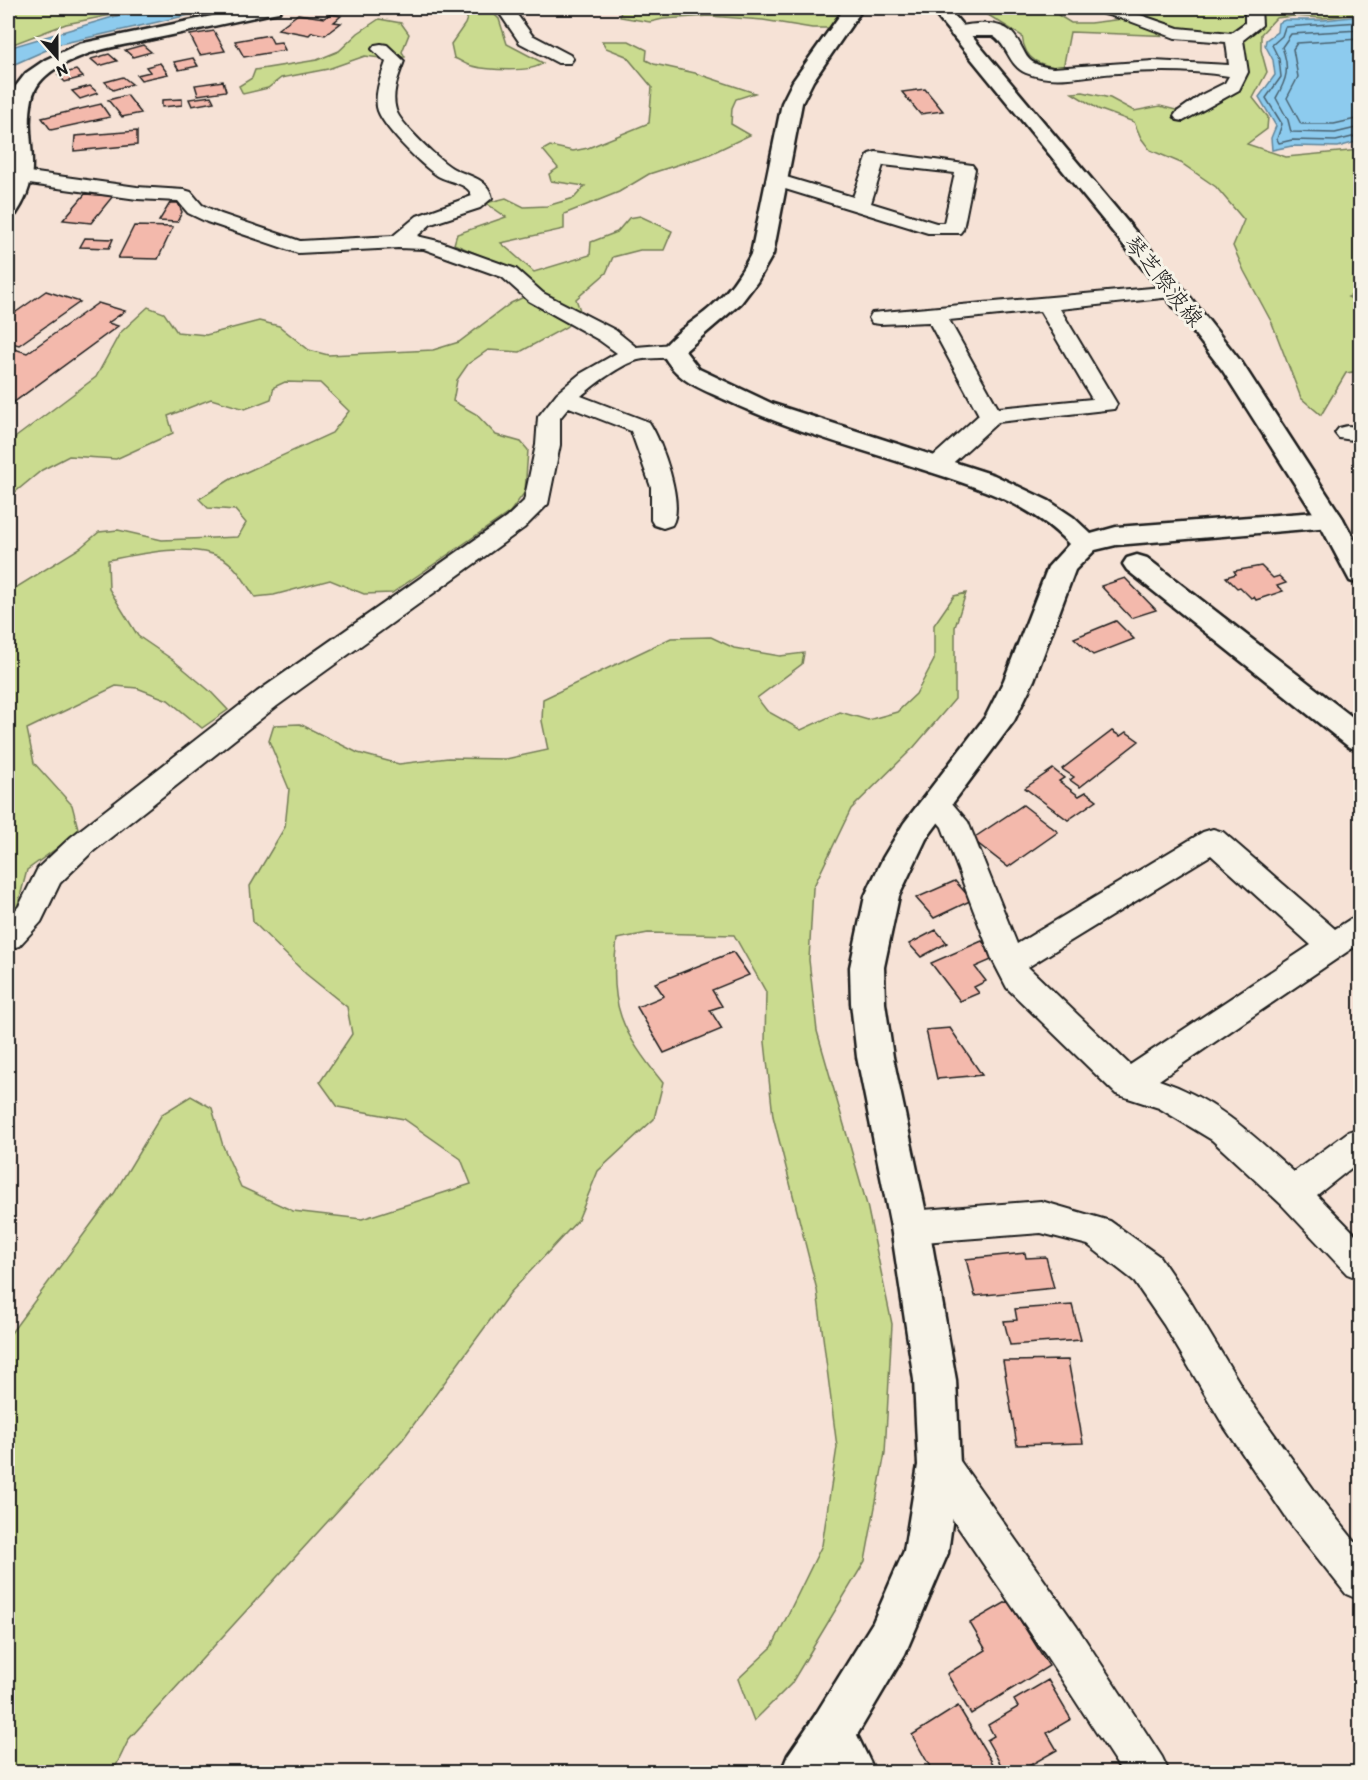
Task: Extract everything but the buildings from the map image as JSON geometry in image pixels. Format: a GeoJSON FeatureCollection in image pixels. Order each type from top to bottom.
{"type":"FeatureCollection","features":[{"type":"Feature","properties":{"kind":"street"},"geometry":{"type":"LineString","coordinates":[[8,209],[22,177],[13,156],[20,102],[23,90],[32,78],[54,63],[86,48],[273,8]]}},
{"type":"Feature","properties":{"kind":"street"},"geometry":{"type":"LineString","coordinates":[[504,8],[526,39],[564,59]]}},
{"type":"Feature","properties":{"kind":"street"},"geometry":{"type":"LineString","coordinates":[[673,351],[679,342],[728,304],[751,277],[762,254],[792,103],[803,81],[854,8]]}},
{"type":"Feature","properties":{"kind":"street","name":"琴芝際波線"},"geometry":{"type":"LineString","coordinates":[[939,8],[1174,291],[1233,368],[1330,519],[1360,575]]}},
{"type":"Feature","properties":{"kind":"street"},"geometry":{"type":"LineString","coordinates":[[1103,8],[1175,33],[1234,38],[1254,25],[1253,8]]}},
{"type":"Feature","properties":{"kind":"street"},"geometry":{"type":"LineString","coordinates":[[958,32],[986,30],[999,32],[1006,37],[1020,62],[1044,72],[1065,73],[1125,66],[1200,67],[1239,72]]}},
{"type":"Feature","properties":{"kind":"street"},"geometry":{"type":"LineString","coordinates":[[1182,116],[1207,99],[1233,86],[1239,72],[1234,38]]}},
{"type":"Feature","properties":{"kind":"street"},"geometry":{"type":"LineString","coordinates":[[381,49],[395,61],[385,88],[388,115],[441,170],[477,185],[482,191],[482,198],[473,204],[424,220],[398,242]]}},
{"type":"Feature","properties":{"kind":"street"},"geometry":{"type":"LineString","coordinates":[[776,180],[935,229],[953,229],[965,169],[876,158],[860,205]]}},
{"type":"Feature","properties":{"kind":"street"},"geometry":{"type":"LineString","coordinates":[[22,177],[137,193],[184,196],[195,209],[214,218],[298,247],[420,242],[509,273],[536,297],[607,335],[631,354]]}},
{"type":"Feature","properties":{"kind":"street"},"geometry":{"type":"LineString","coordinates":[[879,318],[1047,305],[1174,291]]}},
{"type":"Feature","properties":{"kind":"street"},"geometry":{"type":"LineString","coordinates":[[937,465],[991,416],[1107,404],[1047,305]]}},
{"type":"Feature","properties":{"kind":"street"},"geometry":{"type":"LineString","coordinates":[[936,315],[991,416]]}},
{"type":"Feature","properties":{"kind":"street"},"geometry":{"type":"LineString","coordinates":[[8,937],[30,914],[49,876],[81,845],[267,699],[515,523],[536,504],[548,445],[549,417],[565,398],[588,379],[631,354],[673,351]]}},
{"type":"Feature","properties":{"kind":"street"},"geometry":{"type":"LineString","coordinates":[[673,351],[680,364],[690,374],[764,409],[985,481],[1020,496],[1062,520],[1085,544]]}},
{"type":"Feature","properties":{"kind":"street"},"geometry":{"type":"LineString","coordinates":[[565,398],[641,427],[663,487],[663,520]]}},
{"type":"Feature","properties":{"kind":"street"},"geometry":{"type":"LineString","coordinates":[[805,1773],[841,1754],[926,1553],[939,1465],[935,1380],[910,1227],[875,1057],[868,1003],[867,967],[882,896],[899,858],[936,803],[999,721],[1019,680],[1056,579],[1071,556],[1085,544],[1116,536],[1330,519]]}},
{"type":"Feature","properties":{"kind":"street"},"geometry":{"type":"LineString","coordinates":[[1137,564],[1360,739]]}},
{"type":"Feature","properties":{"kind":"street"},"geometry":{"type":"LineString","coordinates":[[936,803],[954,822],[1018,979],[1128,1084],[1170,1098],[1224,1130],[1293,1193],[1360,1263]]}},
{"type":"Feature","properties":{"kind":"street"},"geometry":{"type":"LineString","coordinates":[[1008,959],[1021,957],[1213,840],[1334,946]]}},
{"type":"Feature","properties":{"kind":"street"},"geometry":{"type":"LineString","coordinates":[[1128,1084],[1360,928]]}},
{"type":"Feature","properties":{"kind":"street"},"geometry":{"type":"LineString","coordinates":[[1293,1193],[1360,1143]]}},
{"type":"Feature","properties":{"kind":"street"},"geometry":{"type":"LineString","coordinates":[[910,1227],[1041,1217],[1098,1232],[1146,1268],[1177,1313],[1238,1415],[1303,1508],[1360,1580]]}},
{"type":"Feature","properties":{"kind":"street"},"geometry":{"type":"LineString","coordinates":[[939,1465],[1062,1642],[1147,1773]]}},
{"type":"Feature","properties":{"kind":"green space"},"geometry":{"type":"Polygon","coordinates":[[[8,8],[146,8],[66,24],[8,46],[8,18],[10,16],[8,8]]]}},
{"type":"Feature","properties":{"kind":"green space"},"geometry":{"type":"Polygon","coordinates":[[[462,8],[488,8],[499,19],[507,44],[543,63],[529,68],[498,69],[470,65],[454,58],[451,44],[465,24],[470,10],[462,8]]]}},
{"type":"Feature","properties":{"kind":"green space"},"geometry":{"type":"Polygon","coordinates":[[[621,8],[844,8],[829,28],[812,28],[763,20],[709,16],[650,22],[620,17],[621,8]]]}},
{"type":"Feature","properties":{"kind":"green space"},"geometry":{"type":"Polygon","coordinates":[[[977,8],[1017,12],[1036,8],[1057,8],[1058,15],[1071,23],[1090,23],[1147,16],[1158,8],[1360,8],[1360,14],[1323,18],[1294,16],[1276,18],[1261,34],[1261,50],[1267,72],[1253,98],[1268,117],[1267,129],[1247,144],[1286,157],[1360,150],[1360,292],[1348,297],[1360,303],[1360,371],[1346,373],[1321,415],[1301,398],[1272,323],[1233,246],[1244,220],[1216,187],[1181,163],[1150,150],[1141,138],[1134,122],[1098,109],[1072,93],[1083,92],[1110,98],[1134,111],[1160,106],[1192,114],[1234,91],[1242,40],[1209,31],[1176,36],[1070,32],[1063,69],[1035,61],[1026,52],[1022,36],[977,8]]]}},
{"type":"Feature","properties":{"kind":"green space"},"geometry":{"type":"Polygon","coordinates":[[[379,19],[401,23],[409,34],[402,52],[405,57],[388,59],[365,56],[328,69],[281,78],[268,88],[243,94],[239,86],[252,78],[255,70],[317,60],[339,51],[358,33],[379,19]]]}},
{"type":"Feature","properties":{"kind":"green space"},"geometry":{"type":"Polygon","coordinates":[[[602,41],[629,41],[647,50],[646,60],[654,64],[695,73],[755,93],[736,99],[732,108],[731,124],[750,135],[708,155],[649,174],[619,192],[564,214],[564,229],[501,243],[534,272],[590,255],[591,242],[617,232],[629,218],[640,216],[672,231],[664,250],[640,250],[613,257],[606,273],[576,299],[581,313],[566,327],[520,352],[488,350],[468,364],[457,380],[453,401],[476,414],[496,435],[521,442],[528,450],[525,492],[510,512],[392,593],[364,594],[330,580],[274,595],[255,597],[232,565],[210,553],[166,551],[108,560],[109,589],[138,636],[173,660],[211,692],[228,710],[202,728],[168,700],[137,688],[116,686],[27,729],[34,763],[72,805],[79,832],[27,870],[16,912],[8,919],[8,596],[12,590],[80,548],[99,532],[118,530],[162,540],[238,537],[246,523],[235,510],[208,508],[199,499],[231,479],[332,433],[349,411],[320,383],[285,382],[274,387],[271,399],[245,409],[211,399],[168,416],[173,433],[116,459],[69,456],[42,470],[8,498],[8,443],[96,377],[120,333],[148,307],[164,313],[177,332],[206,335],[259,321],[279,326],[309,350],[328,355],[433,350],[459,342],[511,303],[537,291],[505,266],[454,244],[457,234],[506,217],[486,203],[506,198],[524,207],[547,206],[574,198],[585,186],[551,181],[549,174],[558,168],[543,150],[550,146],[573,151],[588,148],[649,123],[652,87],[626,56],[606,48],[602,41]]]}},
{"type":"Feature","properties":{"kind":"green space"},"geometry":{"type":"Polygon","coordinates":[[[966,593],[955,627],[955,699],[914,747],[851,809],[813,888],[809,960],[817,1031],[867,1205],[892,1324],[885,1453],[865,1561],[791,1684],[754,1721],[738,1679],[772,1647],[822,1545],[837,1447],[817,1290],[773,1116],[765,1042],[766,992],[734,935],[648,933],[617,939],[615,983],[621,1017],[628,1033],[663,1083],[654,1119],[598,1171],[578,1220],[510,1293],[403,1439],[129,1739],[113,1772],[8,1772],[8,1337],[115,1192],[162,1114],[191,1096],[212,1108],[223,1146],[241,1187],[293,1211],[362,1219],[471,1184],[461,1159],[404,1119],[338,1107],[320,1082],[352,1034],[347,1007],[306,974],[253,922],[250,886],[285,827],[289,789],[269,741],[274,725],[300,724],[358,753],[399,764],[448,758],[506,759],[548,750],[542,721],[543,699],[671,638],[711,637],[734,648],[780,656],[804,653],[802,664],[757,698],[767,711],[801,730],[840,712],[868,720],[897,712],[916,694],[934,660],[934,625],[954,596],[966,593]]]}},
{"type":"Feature","properties":{"kind":"water"},"geometry":{"type":"Polygon","coordinates":[[[164,8],[220,8],[60,44],[8,67],[8,48],[116,16],[164,8]]]}},
{"type":"Feature","properties":{"kind":"water"},"geometry":{"type":"Polygon","coordinates":[[[1360,16],[1360,141],[1338,147],[1292,146],[1272,150],[1271,138],[1276,126],[1259,97],[1275,75],[1273,60],[1265,45],[1266,40],[1277,32],[1278,23],[1285,20],[1324,20],[1360,16]]]}}]}
